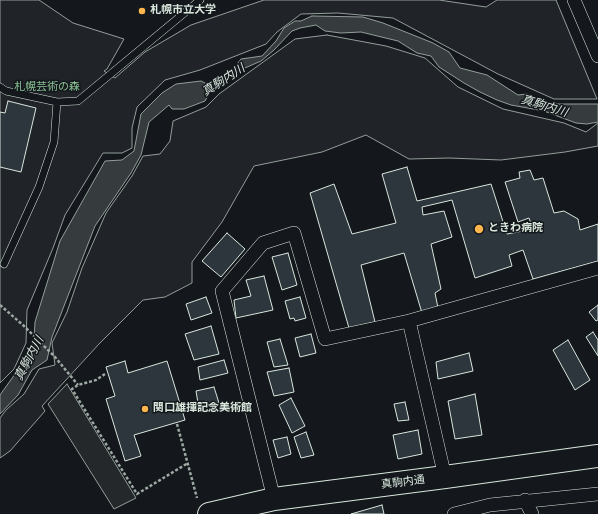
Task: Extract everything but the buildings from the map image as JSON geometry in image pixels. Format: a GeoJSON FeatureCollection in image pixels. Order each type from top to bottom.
{"type":"FeatureCollection","features":[{"type":"Feature","properties":{"kind":"highway","name":"真駒内通"},"geometry":{"type":"LineString","coordinates":[[203,506],[274,499],[445,478],[598,456]]}},
{"type":"Feature","properties":{"kind":"street"},"geometry":{"type":"LineString","coordinates":[[574,0],[598,56]]}},
{"type":"Feature","properties":{"kind":"street"},"geometry":{"type":"LineString","coordinates":[[274,499],[222,291],[263,243],[294,233],[325,339],[409,321],[598,268]]}},
{"type":"Feature","properties":{"kind":"street"},"geometry":{"type":"LineString","coordinates":[[409,321],[445,478]]}},
{"type":"Feature","properties":{"kind":"street"},"geometry":{"type":"LineString","coordinates":[[454,514],[490,505],[525,500],[598,494]]}},
{"type":"Feature","properties":{"kind":"street"},"geometry":{"type":"LineString","coordinates":[[525,500],[532,514]]}},
{"type":"Feature","properties":{"kind":"lane"},"geometry":{"type":"LineString","coordinates":[[0,88],[6,92],[57,102],[78,101],[200,0]]}},
{"type":"Feature","properties":{"kind":"lane"},"geometry":{"type":"LineString","coordinates":[[4,264],[39,187],[54,142],[57,102]]}},
{"type":"Feature","properties":{"kind":"path"},"geometry":{"type":"LineString","coordinates":[[0,305],[24,326],[55,357],[78,385]]}},
{"type":"Feature","properties":{"kind":"path"},"geometry":{"type":"LineString","coordinates":[[105,374],[96,380],[78,385],[72,389],[137,494],[188,463]]}},
{"type":"Feature","properties":{"kind":"path"},"geometry":{"type":"LineString","coordinates":[[177,424],[188,463],[203,506]]}},
{"type":"Feature","properties":{"kind":"green space","name":"札幌芸術の森"},"geometry":{"type":"Polygon","coordinates":[[[0,0],[39,0],[73,23],[124,39],[107,69],[104,71],[115,78],[145,52],[191,25],[264,0],[439,0],[486,7],[497,0],[556,0],[597,99],[554,99],[498,74],[393,18],[338,13],[301,14],[277,32],[266,44],[200,70],[165,80],[137,107],[132,128],[132,148],[122,153],[103,153],[65,215],[27,310],[26,343],[14,369],[0,383],[0,0]]]}},
{"type":"Feature","properties":{"kind":"green space"},"geometry":{"type":"Polygon","coordinates":[[[327,35],[386,46],[425,58],[458,87],[503,109],[564,123],[586,132],[598,123],[598,146],[565,152],[501,160],[449,158],[409,159],[366,135],[322,152],[254,166],[222,222],[192,262],[192,283],[165,297],[143,300],[99,344],[42,406],[45,411],[10,451],[0,458],[0,418],[6,410],[24,394],[39,369],[55,365],[52,343],[67,312],[82,268],[106,213],[132,176],[143,156],[160,154],[170,141],[173,121],[206,107],[219,94],[295,39],[327,35]]]}},
{"type":"Feature","properties":{"kind":"shaded area"},"geometry":{"type":"Polygon","coordinates":[[[67,384],[136,498],[114,509],[48,404],[67,384]]]}},
{"type":"Feature","properties":{"kind":"water","name":"真駒内川"},"geometry":{"type":"Polygon","coordinates":[[[312,16],[363,17],[383,23],[433,43],[449,52],[460,68],[487,75],[518,95],[527,94],[552,104],[598,104],[598,122],[587,124],[576,123],[544,111],[511,105],[497,100],[464,83],[439,67],[431,56],[417,53],[398,41],[361,32],[341,33],[325,31],[316,25],[292,31],[261,61],[238,71],[210,92],[205,101],[184,109],[172,109],[169,105],[149,122],[141,155],[131,173],[95,226],[52,337],[47,360],[32,370],[18,395],[0,414],[0,395],[23,363],[34,341],[35,322],[60,241],[105,161],[122,160],[134,151],[141,114],[162,93],[176,84],[201,81],[211,86],[231,72],[241,59],[262,56],[276,41],[284,28],[295,21],[301,21],[312,16]]]}},
{"type":"Feature","properties":{"kind":"place","name":"札幌市立大学"},"geometry":{"type":"Point","coordinates":[142,11]}},
{"type":"Feature","properties":{"kind":"place","name":"ときわ病院"},"geometry":{"type":"Point","coordinates":[479,229]}},
{"type":"Feature","properties":{"kind":"place","name":"関口雄揮記念美術館"},"geometry":{"type":"Point","coordinates":[145,409]}}]}
